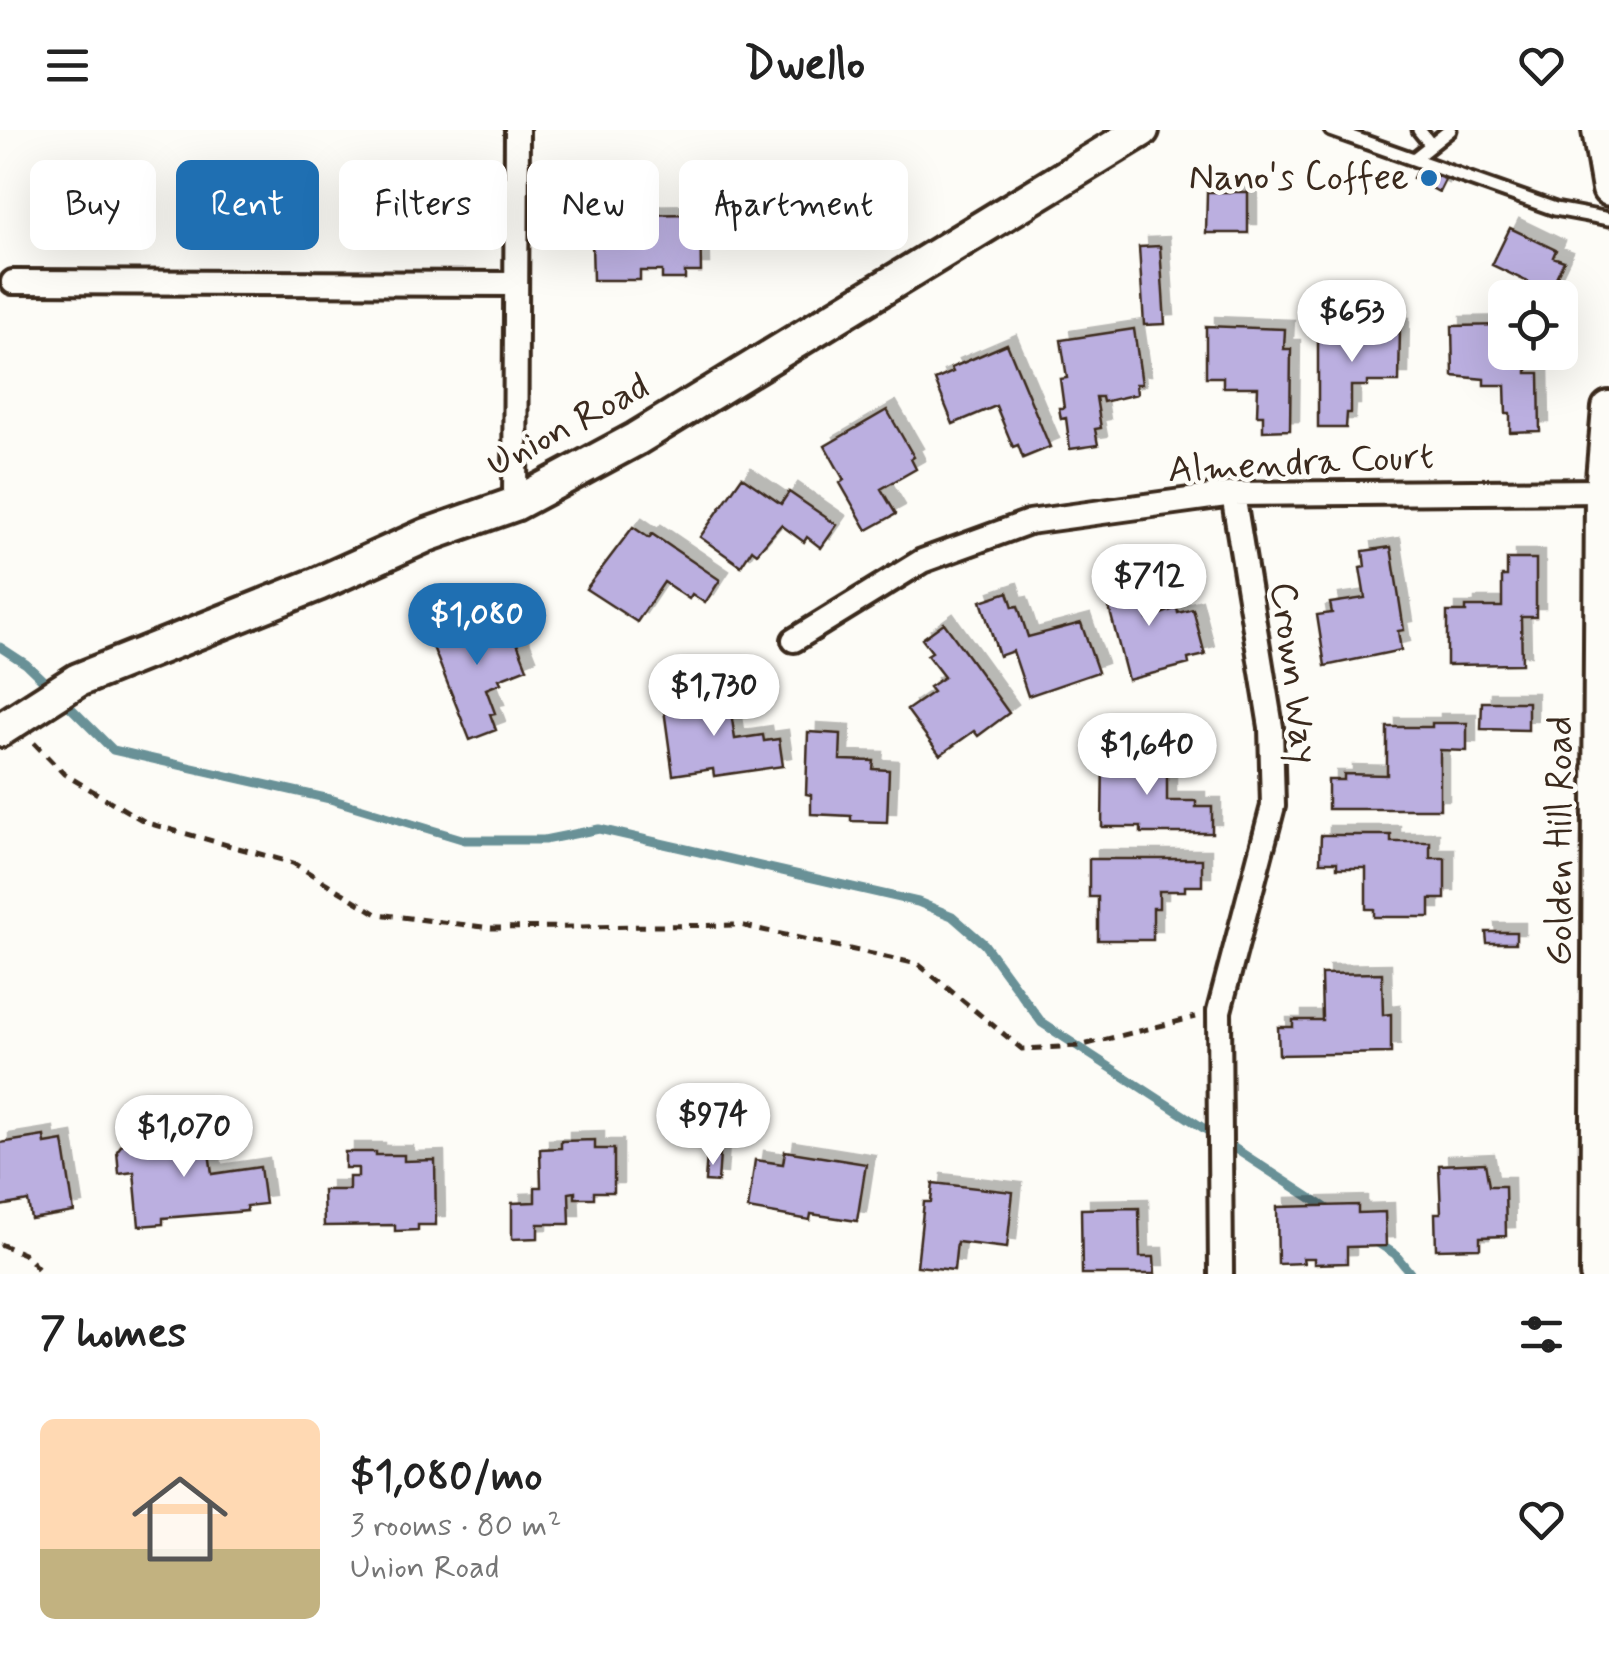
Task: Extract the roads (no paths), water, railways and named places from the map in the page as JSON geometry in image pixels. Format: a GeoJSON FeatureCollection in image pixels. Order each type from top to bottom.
{"type":"FeatureCollection","features":[{"type":"Feature","properties":{"kind":"main road","name":"Union Road"},"geometry":{"type":"LineString","coordinates":[[0,730],[78,680],[427,536],[515,504],[636,439],[1142,130]]}},
{"type":"Feature","properties":{"kind":"main road"},"geometry":{"type":"LineString","coordinates":[[1599,130],[1609,189]]}},
{"type":"Feature","properties":{"kind":"main road","name":"Golden Hill Road"},"geometry":{"type":"LineString","coordinates":[[1597,1274],[1604,975],[1602,490],[1609,408]]}},
{"type":"Feature","properties":{"kind":"street"},"geometry":{"type":"LineString","coordinates":[[515,504],[517,130]]}},
{"type":"Feature","properties":{"kind":"street"},"geometry":{"type":"LineString","coordinates":[[14,282],[516,284]]}},
{"type":"Feature","properties":{"kind":"street","name":"Almendra Court"},"geometry":{"type":"LineString","coordinates":[[794,640],[922,561],[1029,522],[1234,494],[1602,490]]}},
{"type":"Feature","properties":{"kind":"street","name":"Crown Way"},"geometry":{"type":"LineString","coordinates":[[1221,1274],[1219,1011],[1273,806],[1271,726],[1234,494]]}},
{"type":"Feature","properties":{"kind":"lane"},"geometry":{"type":"LineString","coordinates":[[1330,130],[1555,209],[1609,219]]}},
{"type":"Feature","properties":{"kind":"lane"},"geometry":{"type":"LineString","coordinates":[[1419,130],[1431,145]]}},
{"type":"Feature","properties":{"kind":"lane"},"geometry":{"type":"LineString","coordinates":[[1416,158],[1446,131]]}},
{"type":"Feature","properties":{"kind":"waterway"},"geometry":{"type":"LineString","coordinates":[[0,647],[26,664],[51,688]]}},
{"type":"Feature","properties":{"kind":"waterway"},"geometry":{"type":"LineString","coordinates":[[62,699],[113,750],[330,799],[465,840],[544,840],[599,829],[918,902],[952,916],[984,944],[1042,1023],[1331,1211]]}},
{"type":"Feature","properties":{"kind":"waterway"},"geometry":{"type":"LineString","coordinates":[[1373,1240],[1395,1254],[1411,1274]]}},
{"type":"Feature","properties":{"kind":"place","name":"Nano's Coffee"},"geometry":{"type":"Point","coordinates":[1429,178]}}]}
